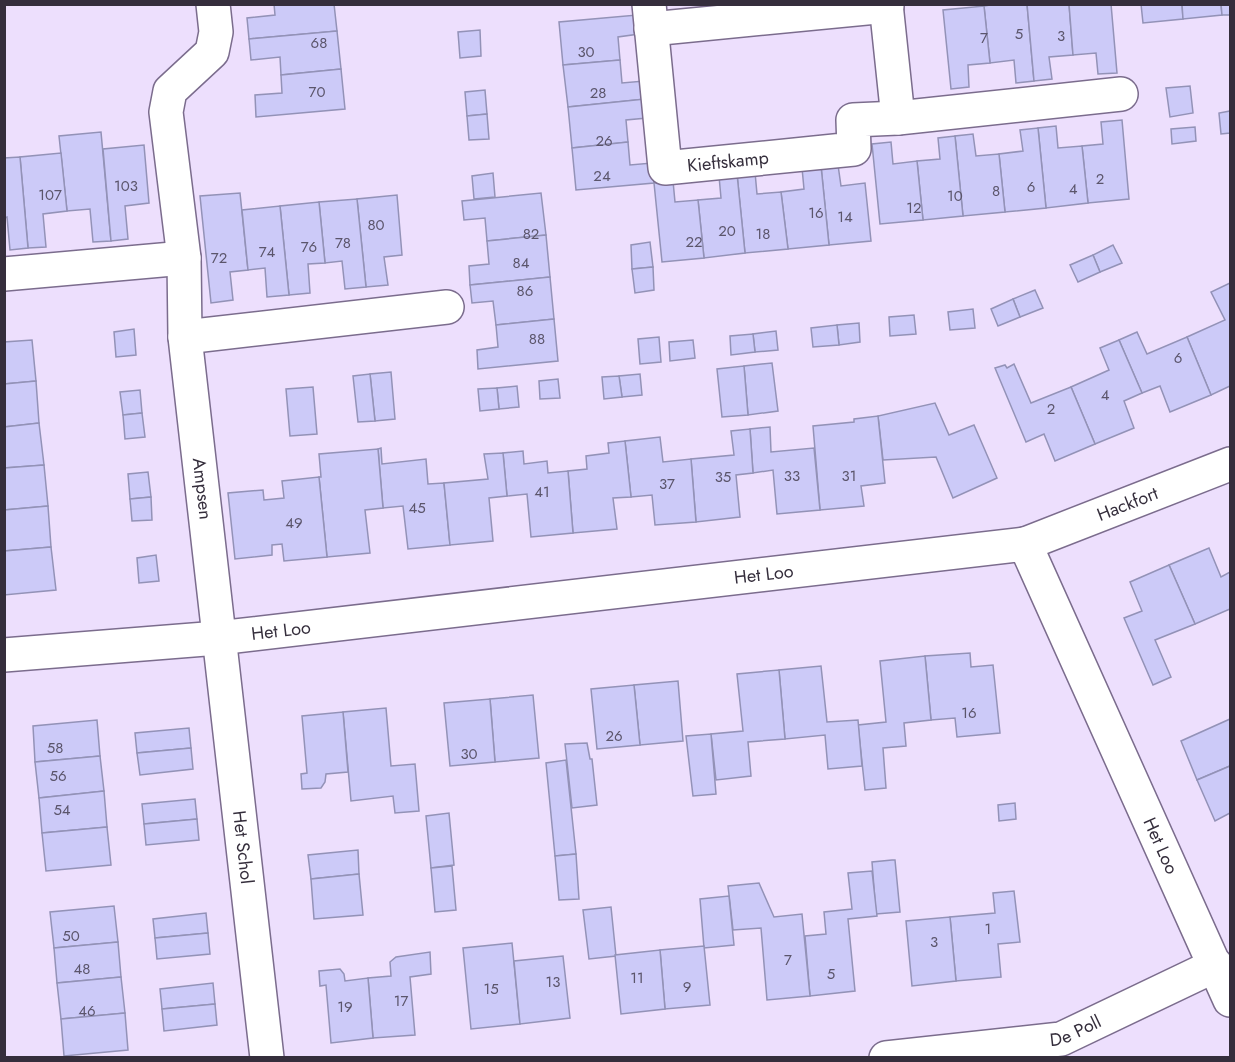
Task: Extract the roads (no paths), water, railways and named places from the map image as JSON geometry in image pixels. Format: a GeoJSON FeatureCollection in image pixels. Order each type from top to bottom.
{"type":"FeatureCollection","features":[{"type":"Feature","properties":{"kind":"street","name":"Ampsen"},"geometry":{"type":"LineString","coordinates":[[213,4],[216,32],[212,52],[170,91],[166,112],[184,258],[185,337],[218,639]]}},
{"type":"Feature","properties":{"kind":"street","name":"Kieftskamp"},"geometry":{"type":"LineString","coordinates":[[898,118],[886,5],[650,17],[665,168],[854,149],[853,120],[898,118],[1121,94]]}},
{"type":"Feature","properties":{"kind":"street"},"geometry":{"type":"LineString","coordinates":[[4,274],[184,258]]}},
{"type":"Feature","properties":{"kind":"street"},"geometry":{"type":"LineString","coordinates":[[185,337],[447,307]]}},
{"type":"Feature","properties":{"kind":"street","name":"Hackfort"},"geometry":{"type":"LineString","coordinates":[[1025,544],[1230,464]]}},
{"type":"Feature","properties":{"kind":"street","name":"Het Loo"},"geometry":{"type":"LineString","coordinates":[[4,654],[218,639],[1025,544],[1230,1000]]}},
{"type":"Feature","properties":{"kind":"street","name":"Het Schol"},"geometry":{"type":"LineString","coordinates":[[218,639],[267,1058]]}},
{"type":"Feature","properties":{"kind":"street","name":"De Poll"},"geometry":{"type":"LineString","coordinates":[[886,1058],[1061,1039],[1216,965]]}}]}
